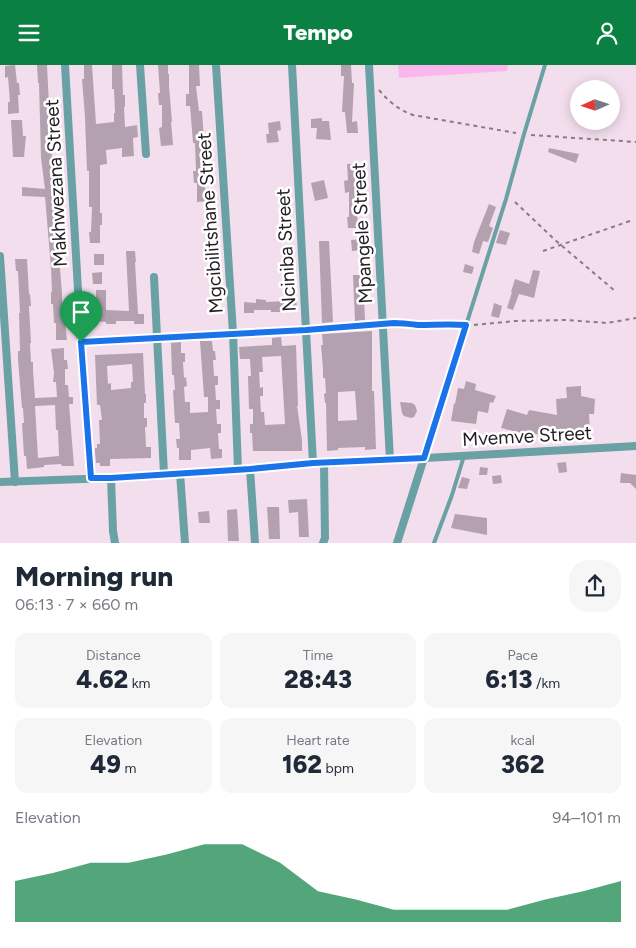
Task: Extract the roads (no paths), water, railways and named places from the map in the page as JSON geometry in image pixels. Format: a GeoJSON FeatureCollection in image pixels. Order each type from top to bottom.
{"type":"FeatureCollection","features":[{"type":"Feature","properties":{"kind":"street","name":"Makhwezana Street"},"geometry":{"type":"LineString","coordinates":[[65,65],[91,478]]}},
{"type":"Feature","properties":{"kind":"street"},"geometry":{"type":"LineString","coordinates":[[140,65],[146,154]]}},
{"type":"Feature","properties":{"kind":"street","name":"Mgcibilitshane Street"},"geometry":{"type":"LineString","coordinates":[[216,65],[233,333],[238,469]]}},
{"type":"Feature","properties":{"kind":"street","name":"Nciniba Street"},"geometry":{"type":"LineString","coordinates":[[292,65],[313,463]]}},
{"type":"Feature","properties":{"kind":"street","name":"Mpangele Street"},"geometry":{"type":"LineString","coordinates":[[369,65],[390,460]]}},
{"type":"Feature","properties":{"kind":"street"},"geometry":{"type":"LineString","coordinates":[[0,256],[3,346],[15,481]]}},
{"type":"Feature","properties":{"kind":"street"},"geometry":{"type":"LineString","coordinates":[[154,277],[164,474]]}},
{"type":"Feature","properties":{"kind":"street"},"geometry":{"type":"LineString","coordinates":[[81,342],[383,324]]}},
{"type":"Feature","properties":{"kind":"street","name":"Mvemve Street"},"geometry":{"type":"LineString","coordinates":[[0,482],[111,478],[313,463],[636,446]]}},
{"type":"Feature","properties":{"kind":"street"},"geometry":{"type":"LineString","coordinates":[[397,543],[424,458]]}},
{"type":"Feature","properties":{"kind":"street"},"geometry":{"type":"LineString","coordinates":[[323,543],[325,538],[324,463]]}},
{"type":"Feature","properties":{"kind":"street"},"geometry":{"type":"LineString","coordinates":[[250,469],[255,543]]}},
{"type":"Feature","properties":{"kind":"street"},"geometry":{"type":"LineString","coordinates":[[180,473],[185,543]]}},
{"type":"Feature","properties":{"kind":"street"},"geometry":{"type":"LineString","coordinates":[[111,478],[115,543]]}},
{"type":"Feature","properties":{"kind":"lane"},"geometry":{"type":"LineString","coordinates":[[424,458],[506,199],[545,65]]}},
{"type":"Feature","properties":{"kind":"lane"},"geometry":{"type":"LineString","coordinates":[[434,543],[464,456]]}}]}
